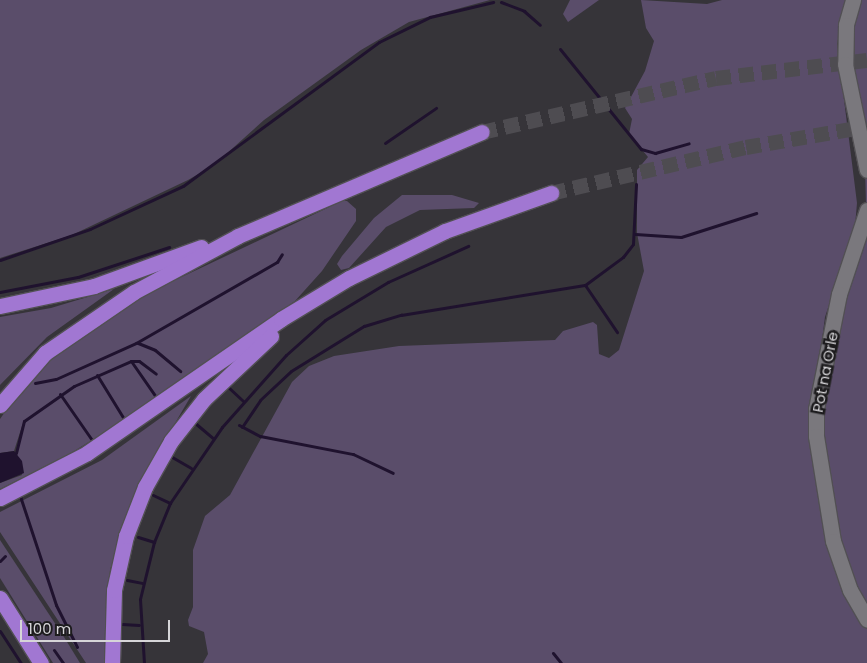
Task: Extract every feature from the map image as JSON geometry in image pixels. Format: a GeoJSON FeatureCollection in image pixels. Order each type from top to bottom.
{"type":"FeatureCollection","features":[{"type":"Feature","properties":{"kind":"highway"},"geometry":{"type":"LineString","coordinates":[[0,306],[86,288],[238,236],[482,132]]}},
{"type":"Feature","properties":{"kind":"highway"},"geometry":{"type":"LineString","coordinates":[[0,498],[87,453],[294,311],[421,241],[551,193]]}},
{"type":"Feature","properties":{"kind":"highway"},"geometry":{"type":"LineString","coordinates":[[0,404],[46,353],[88,320],[238,236]]}},
{"type":"Feature","properties":{"kind":"highway"},"geometry":{"type":"LineString","coordinates":[[112,663],[112,617],[120,563],[145,486],[171,442],[204,398],[294,311]]}},
{"type":"Feature","properties":{"kind":"highway"},"geometry":{"type":"LineString","coordinates":[[0,598],[41,663]]}},
{"type":"Feature","properties":{"kind":"street"},"geometry":{"type":"LineString","coordinates":[[854,0],[846,25],[845,64],[867,170]]}},
{"type":"Feature","properties":{"kind":"street","name":"Pot na Orle"},"geometry":{"type":"LineString","coordinates":[[867,210],[839,294],[816,409],[816,436],[833,541],[850,590],[867,619]]}},
{"type":"Feature","properties":{"kind":"shaded area"},"geometry":{"type":"Polygon","coordinates":[[[0,0],[490,0],[409,22],[361,50],[264,120],[214,165],[188,180],[72,235],[0,258],[0,0]]]}},
{"type":"Feature","properties":{"kind":"shaded area"},"geometry":{"type":"Polygon","coordinates":[[[570,0],[599,0],[568,22],[563,14],[570,0]]]}},
{"type":"Feature","properties":{"kind":"shaded area"},"geometry":{"type":"Polygon","coordinates":[[[641,0],[707,4],[722,0],[867,0],[867,611],[847,570],[826,473],[822,424],[845,304],[842,302],[866,205],[865,167],[844,10],[837,44],[857,203],[855,226],[825,317],[810,431],[821,504],[857,615],[867,629],[867,663],[203,663],[208,654],[204,632],[189,626],[188,620],[193,607],[193,550],[205,516],[230,495],[292,382],[309,366],[334,356],[399,346],[555,340],[563,331],[593,322],[597,325],[599,354],[609,358],[619,350],[644,271],[637,233],[637,170],[648,157],[629,134],[632,119],[625,108],[645,71],[654,41],[646,28],[641,0]]]}},
{"type":"Feature","properties":{"kind":"shaded area"},"geometry":{"type":"Polygon","coordinates":[[[402,195],[452,195],[479,203],[474,208],[420,210],[386,227],[349,268],[341,270],[337,264],[342,256],[374,218],[402,195]]]}},
{"type":"Feature","properties":{"kind":"shaded area"},"geometry":{"type":"Polygon","coordinates":[[[342,201],[347,201],[356,209],[356,221],[322,271],[295,301],[121,422],[71,453],[0,489],[0,483],[22,475],[17,454],[23,423],[14,451],[0,453],[0,419],[17,395],[60,350],[150,292],[342,201]]]}},
{"type":"Feature","properties":{"kind":"shaded area"},"geometry":{"type":"Polygon","coordinates":[[[114,289],[47,337],[0,385],[0,317],[51,308],[114,289]]]}},
{"type":"Feature","properties":{"kind":"shaded area"},"geometry":{"type":"Polygon","coordinates":[[[191,396],[138,486],[110,570],[104,663],[86,663],[0,532],[0,512],[102,460],[191,396]]]}},
{"type":"Feature","properties":{"kind":"shaded area"},"geometry":{"type":"Polygon","coordinates":[[[14,451],[22,461],[24,473],[0,483],[0,453],[14,451]]]}},
{"type":"Feature","properties":{"kind":"shaded area"},"geometry":{"type":"Polygon","coordinates":[[[0,540],[80,663],[53,663],[0,578],[0,540]]]}},
{"type":"Feature","properties":{"kind":"waterway"},"geometry":{"type":"LineString","coordinates":[[0,260],[90,229],[183,186],[379,42],[430,17],[493,2]]}},
{"type":"Feature","properties":{"kind":"waterway"},"geometry":{"type":"LineString","coordinates":[[501,2],[524,11],[540,25]]}},
{"type":"Feature","properties":{"kind":"waterway"},"geometry":{"type":"LineString","coordinates":[[560,49],[641,149],[655,153],[689,143]]}},
{"type":"Feature","properties":{"kind":"waterway"},"geometry":{"type":"LineString","coordinates":[[385,143],[436,108]]}},
{"type":"Feature","properties":{"kind":"waterway"},"geometry":{"type":"LineString","coordinates":[[242,427],[260,400],[291,371],[364,326],[401,315],[585,285],[623,257],[633,244],[636,184]]}},
{"type":"Feature","properties":{"kind":"waterway"},"geometry":{"type":"LineString","coordinates":[[635,234],[681,237],[756,213]]}},
{"type":"Feature","properties":{"kind":"waterway"},"geometry":{"type":"LineString","coordinates":[[144,663],[140,599],[154,542],[170,503],[222,427],[286,355],[325,320],[388,282],[468,246]]}},
{"type":"Feature","properties":{"kind":"waterway"},"geometry":{"type":"LineString","coordinates":[[0,292],[78,277],[169,247]]}},
{"type":"Feature","properties":{"kind":"waterway"},"geometry":{"type":"LineString","coordinates":[[35,383],[56,379],[136,343],[277,262],[282,254]]}},
{"type":"Feature","properties":{"kind":"waterway"},"geometry":{"type":"LineString","coordinates":[[585,285],[617,332]]}},
{"type":"Feature","properties":{"kind":"waterway"},"geometry":{"type":"LineString","coordinates":[[138,343],[155,350],[180,371]]}},
{"type":"Feature","properties":{"kind":"waterway"},"geometry":{"type":"LineString","coordinates":[[131,361],[156,397]]}},
{"type":"Feature","properties":{"kind":"waterway"},"geometry":{"type":"LineString","coordinates":[[16,453],[24,421],[74,386],[131,361],[139,361],[156,374]]}},
{"type":"Feature","properties":{"kind":"waterway"},"geometry":{"type":"LineString","coordinates":[[97,375],[124,419]]}},
{"type":"Feature","properties":{"kind":"waterway"},"geometry":{"type":"LineString","coordinates":[[227,386],[243,401]]}},
{"type":"Feature","properties":{"kind":"waterway"},"geometry":{"type":"LineString","coordinates":[[60,394],[92,440]]}},
{"type":"Feature","properties":{"kind":"waterway"},"geometry":{"type":"LineString","coordinates":[[195,423],[213,438]]}},
{"type":"Feature","properties":{"kind":"waterway"},"geometry":{"type":"LineString","coordinates":[[239,425],[260,436],[353,454],[393,473]]}},
{"type":"Feature","properties":{"kind":"waterway"},"geometry":{"type":"LineString","coordinates":[[172,457],[191,468]]}},
{"type":"Feature","properties":{"kind":"waterway"},"geometry":{"type":"LineString","coordinates":[[19,493],[56,605],[77,647]]}},
{"type":"Feature","properties":{"kind":"waterway"},"geometry":{"type":"LineString","coordinates":[[153,495],[170,503]]}},
{"type":"Feature","properties":{"kind":"waterway"},"geometry":{"type":"LineString","coordinates":[[138,537],[154,542]]}},
{"type":"Feature","properties":{"kind":"waterway"},"geometry":{"type":"LineString","coordinates":[[0,561],[5,556]]}},
{"type":"Feature","properties":{"kind":"waterway"},"geometry":{"type":"LineString","coordinates":[[127,580],[142,583]]}},
{"type":"Feature","properties":{"kind":"waterway"},"geometry":{"type":"LineString","coordinates":[[122,624],[139,625]]}},
{"type":"Feature","properties":{"kind":"waterway"},"geometry":{"type":"LineString","coordinates":[[0,631],[21,663]]}},
{"type":"Feature","properties":{"kind":"waterway"},"geometry":{"type":"LineString","coordinates":[[54,650],[63,663]]}},
{"type":"Feature","properties":{"kind":"waterway"},"geometry":{"type":"LineString","coordinates":[[553,653],[561,663]]}},
{"type":"Feature","properties":{"kind":"tunnel"},"geometry":{"type":"LineString","coordinates":[[482,132],[716,78],[867,60]]}},
{"type":"Feature","properties":{"kind":"tunnel"},"geometry":{"type":"LineString","coordinates":[[551,193],[746,147],[867,126]]}}]}
